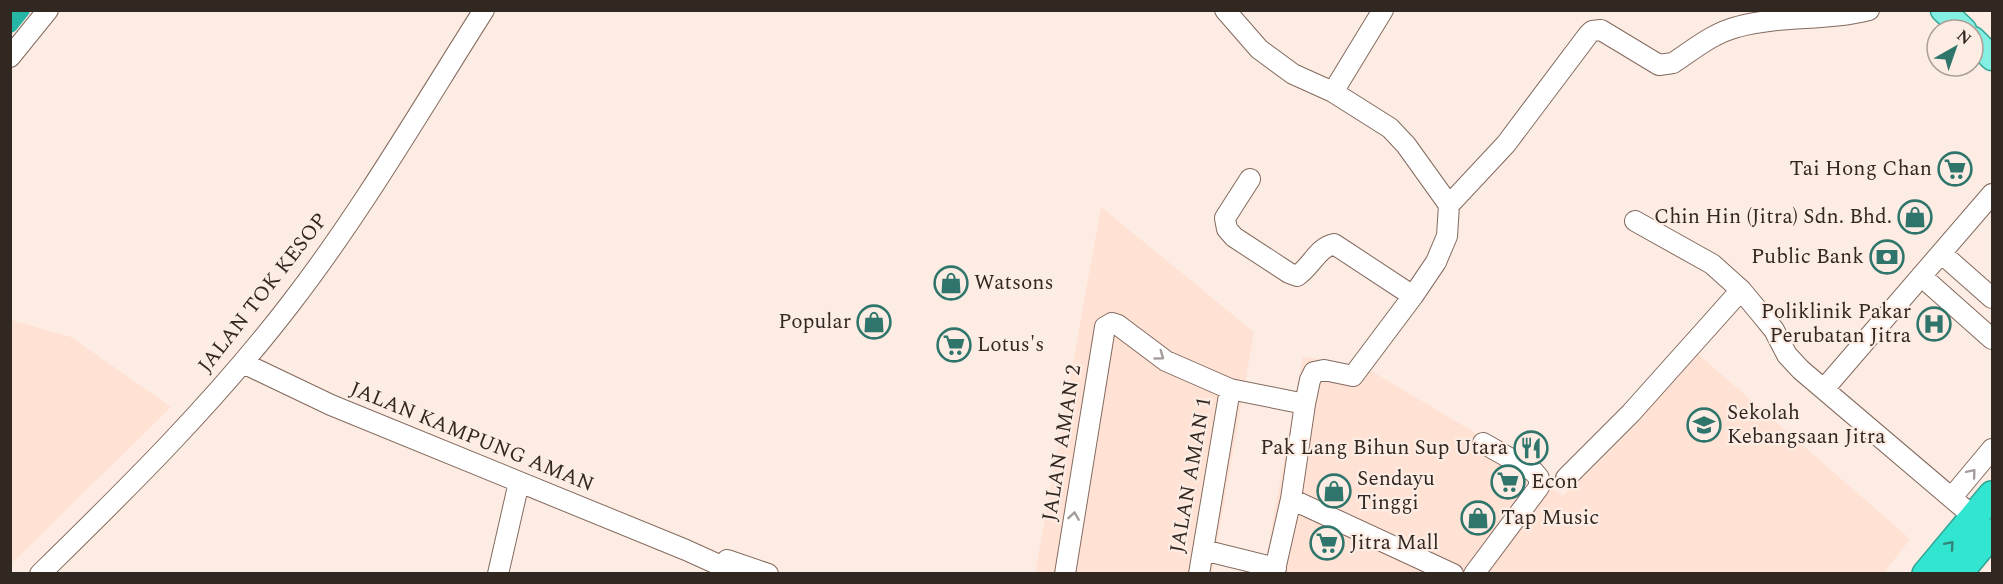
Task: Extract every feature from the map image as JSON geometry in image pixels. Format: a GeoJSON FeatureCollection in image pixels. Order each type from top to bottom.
{"type":"FeatureCollection","features":[{"type":"Feature","properties":{"kind":"highway"},"geometry":{"type":"LineString","coordinates":[[1926,573],[1988,510]]}},
{"type":"Feature","properties":{"kind":"highway"},"geometry":{"type":"LineString","coordinates":[[1958,573],[1988,510]]}},
{"type":"Feature","properties":{"kind":"street"},"geometry":{"type":"LineString","coordinates":[[10,57],[48,10]]}},
{"type":"Feature","properties":{"kind":"street","name":"JALAN TOK KESOP"},"geometry":{"type":"LineString","coordinates":[[40,573],[177,436],[243,363],[292,302],[342,231],[484,10]]}},
{"type":"Feature","properties":{"kind":"street"},"geometry":{"type":"LineString","coordinates":[[1203,550],[1275,571],[1292,499],[1310,380],[1314,372],[1324,370],[1353,376],[1436,262],[1447,236],[1449,205],[1406,145],[1390,128],[1333,92],[1293,74],[1259,49],[1225,10]]}},
{"type":"Feature","properties":{"kind":"street"},"geometry":{"type":"LineString","coordinates":[[1333,92],[1383,10]]}},
{"type":"Feature","properties":{"kind":"street"},"geometry":{"type":"LineString","coordinates":[[1449,205],[1506,144],[1592,31],[1601,30],[1659,65],[1667,65],[1716,34],[1737,27],[1752,17],[1869,10]]}},
{"type":"Feature","properties":{"kind":"street"},"geometry":{"type":"LineString","coordinates":[[1250,179],[1225,218],[1227,229],[1234,237],[1297,276],[1304,272],[1326,246],[1334,244],[1413,296]]}},
{"type":"Feature","properties":{"kind":"street"},"geometry":{"type":"LineString","coordinates":[[1824,389],[1992,194]]}},
{"type":"Feature","properties":{"kind":"street"},"geometry":{"type":"LineString","coordinates":[[1635,221],[1712,264],[1741,290],[1774,330],[1787,355],[1824,389],[1952,497],[1988,510]]}},
{"type":"Feature","properties":{"kind":"street"},"geometry":{"type":"LineString","coordinates":[[1941,254],[1992,298]]}},
{"type":"Feature","properties":{"kind":"street"},"geometry":{"type":"LineString","coordinates":[[1921,276],[1992,339]]}},
{"type":"Feature","properties":{"kind":"street"},"geometry":{"type":"LineString","coordinates":[[1566,478],[1631,413],[1741,290]]}},
{"type":"Feature","properties":{"kind":"street","name":"JALAN AMAN 2"},"geometry":{"type":"LineString","coordinates":[[1065,573],[1105,327],[1112,323],[1118,325],[1166,362],[1230,389]]}},
{"type":"Feature","properties":{"kind":"street","name":"JALAN KAMPUNG AMAN"},"geometry":{"type":"LineString","coordinates":[[243,363],[321,401],[739,573]]}},
{"type":"Feature","properties":{"kind":"street","name":"JALAN AMAN 1"},"geometry":{"type":"LineString","coordinates":[[1199,573],[1230,389],[1305,404]]}},
{"type":"Feature","properties":{"kind":"street"},"geometry":{"type":"LineString","coordinates":[[1474,573],[1539,487],[1539,478],[1534,472],[1483,443]]}},
{"type":"Feature","properties":{"kind":"street"},"geometry":{"type":"LineString","coordinates":[[1952,497],[1992,449]]}},
{"type":"Feature","properties":{"kind":"street"},"geometry":{"type":"LineString","coordinates":[[498,573],[519,482]]}},
{"type":"Feature","properties":{"kind":"street"},"geometry":{"type":"LineString","coordinates":[[1292,499],[1453,573]]}},
{"type":"Feature","properties":{"kind":"street","name":"JALAN KAMPUNG AMAN"},"geometry":{"type":"LineString","coordinates":[[686,550],[736,562],[768,573]]}},
{"type":"Feature","properties":{"kind":"shaded area"},"geometry":{"type":"Polygon","coordinates":[[[1101,207],[1254,332],[1212,573],[1035,574],[1101,207]]]}},
{"type":"Feature","properties":{"kind":"shaded area"},"geometry":{"type":"Polygon","coordinates":[[[11,320],[71,337],[171,407],[11,564],[11,320]]]}},
{"type":"Feature","properties":{"kind":"shaded area"},"geometry":{"type":"Polygon","coordinates":[[[1697,353],[1910,539],[1884,573],[1263,574],[1303,356],[1368,369],[1556,481],[1552,488],[1563,496],[1697,353]]]}},
{"type":"Feature","properties":{"kind":"waterway"},"geometry":{"type":"LineString","coordinates":[[10,25],[22,10]]}},
{"type":"Feature","properties":{"kind":"place","name":"Tai Hong Chan"},"geometry":{"type":"Point","coordinates":[1955,169]}},
{"type":"Feature","properties":{"kind":"place","name":"Chin Hin (Jitra) Sdn. Bhd."},"geometry":{"type":"Point","coordinates":[1915,217]}},
{"type":"Feature","properties":{"kind":"place","name":"Public Bank"},"geometry":{"type":"Point","coordinates":[1887,257]}},
{"type":"Feature","properties":{"kind":"place","name":"Watsons"},"geometry":{"type":"Point","coordinates":[951,283]}},
{"type":"Feature","properties":{"kind":"place","name":"Popular"},"geometry":{"type":"Point","coordinates":[874,322]}},
{"type":"Feature","properties":{"kind":"place","name":"Poliklinik Pakar Perubatan Jitra"},"geometry":{"type":"Point","coordinates":[1934,324]}},
{"type":"Feature","properties":{"kind":"place","name":"Lotus's"},"geometry":{"type":"Point","coordinates":[954,345]}},
{"type":"Feature","properties":{"kind":"place","name":"Sekolah Kebangsaan Jitra"},"geometry":{"type":"Point","coordinates":[1704,425]}},
{"type":"Feature","properties":{"kind":"place","name":"Pak Lang Bihun Sup Utara"},"geometry":{"type":"Point","coordinates":[1531,448]}},
{"type":"Feature","properties":{"kind":"place","name":"Econ"},"geometry":{"type":"Point","coordinates":[1508,482]}},
{"type":"Feature","properties":{"kind":"place","name":"Sendayu Tinggi"},"geometry":{"type":"Point","coordinates":[1334,491]}},
{"type":"Feature","properties":{"kind":"place","name":"Tap Music"},"geometry":{"type":"Point","coordinates":[1478,518]}},
{"type":"Feature","properties":{"kind":"place","name":"Jitra Mall"},"geometry":{"type":"Point","coordinates":[1327,543]}}]}
